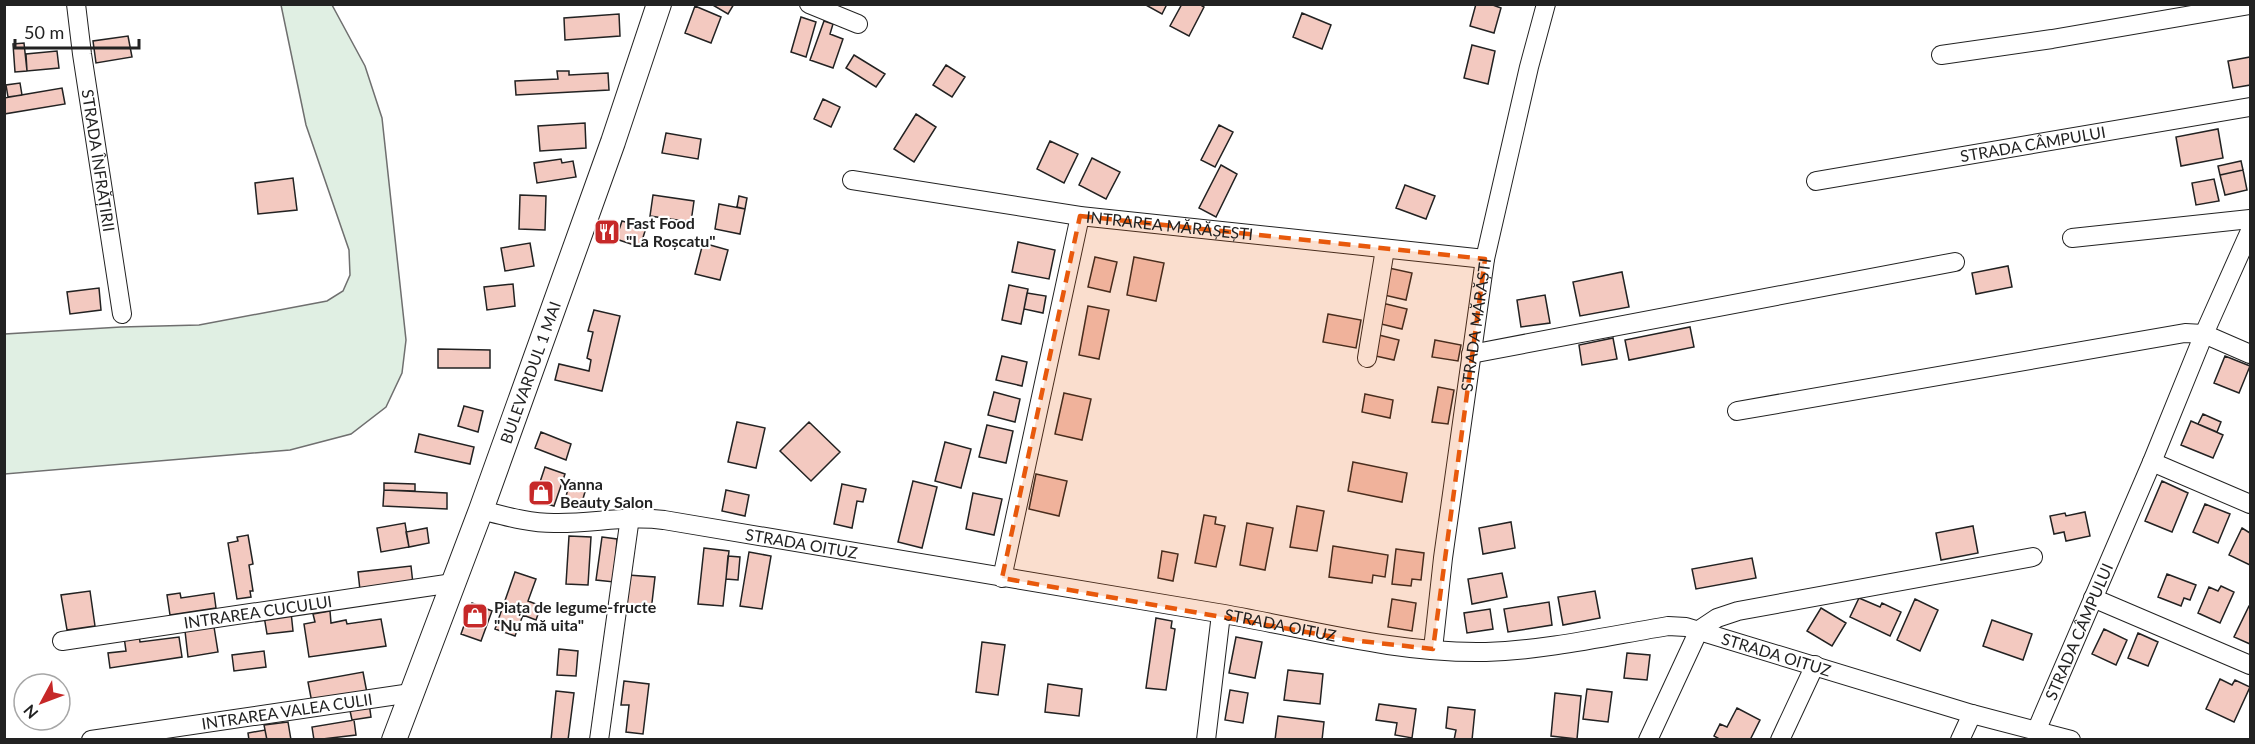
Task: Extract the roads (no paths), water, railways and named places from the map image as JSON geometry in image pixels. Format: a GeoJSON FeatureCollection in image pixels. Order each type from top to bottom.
{"type":"FeatureCollection","features":[{"type":"Feature","properties":{"kind":"main road","name":"BULEVARDUL 1 MAI"},"geometry":{"type":"LineString","coordinates":[[394,740],[481,510],[613,142],[658,4]]}},
{"type":"Feature","properties":{"kind":"street","name":"STRADA ÎNFRĂȚIRII"},"geometry":{"type":"LineString","coordinates":[[76,4],[81,54],[122,314]]}},
{"type":"Feature","properties":{"kind":"street"},"geometry":{"type":"LineString","coordinates":[[809,4],[858,24]]}},
{"type":"Feature","properties":{"kind":"street","name":"STRADA MĂRĂȘTI"},"geometry":{"type":"LineString","coordinates":[[1433,649],[1443,558],[1485,259],[1529,67],[1546,4]]}},
{"type":"Feature","properties":{"kind":"street"},"geometry":{"type":"LineString","coordinates":[[1941,55],[2052,39],[2250,5]]}},
{"type":"Feature","properties":{"kind":"street","name":"STRADA CÂMPULUI"},"geometry":{"type":"LineString","coordinates":[[1816,181],[2250,107]]}},
{"type":"Feature","properties":{"kind":"street"},"geometry":{"type":"LineString","coordinates":[[852,180],[1080,216]]}},
{"type":"Feature","properties":{"kind":"street","name":"INTRAREA MĂRĂȘEȘTI"},"geometry":{"type":"LineString","coordinates":[[1002,578],[1080,216],[1485,259]]}},
{"type":"Feature","properties":{"kind":"street"},"geometry":{"type":"LineString","coordinates":[[2072,238],[2250,219]]}},
{"type":"Feature","properties":{"kind":"street","name":"STRADA CÂMPULUI"},"geometry":{"type":"LineString","coordinates":[[2037,729],[2250,231]]}},
{"type":"Feature","properties":{"kind":"street"},"geometry":{"type":"LineString","coordinates":[[1366,358],[1385,249]]}},
{"type":"Feature","properties":{"kind":"street"},"geometry":{"type":"LineString","coordinates":[[1471,354],[1955,262]]}},
{"type":"Feature","properties":{"kind":"street"},"geometry":{"type":"LineString","coordinates":[[1737,411],[2185,333],[2204,334],[2250,354]]}},
{"type":"Feature","properties":{"kind":"street"},"geometry":{"type":"LineString","coordinates":[[2152,462],[2250,504]]}},
{"type":"Feature","properties":{"kind":"street","name":"STRADA OITUZ"},"geometry":{"type":"LineString","coordinates":[[481,510],[538,523],[630,517],[664,520],[1221,614],[1351,640],[1433,649],[1484,652],[1526,648],[1668,626],[1699,630],[1972,714],[2037,729],[2071,740]]}},
{"type":"Feature","properties":{"kind":"street"},"geometry":{"type":"LineString","coordinates":[[599,740],[630,517]]}},
{"type":"Feature","properties":{"kind":"street"},"geometry":{"type":"LineString","coordinates":[[1648,740],[1699,630],[1717,618],[1738,611],[2033,557]]}},
{"type":"Feature","properties":{"kind":"street","name":"INTRAREA CUCULUI"},"geometry":{"type":"LineString","coordinates":[[62,641],[453,583]]}},
{"type":"Feature","properties":{"kind":"street"},"geometry":{"type":"LineString","coordinates":[[2093,598],[2250,665]]}},
{"type":"Feature","properties":{"kind":"street"},"geometry":{"type":"LineString","coordinates":[[1206,740],[1221,614]]}},
{"type":"Feature","properties":{"kind":"street"},"geometry":{"type":"LineString","coordinates":[[1780,740],[1815,665]]}},
{"type":"Feature","properties":{"kind":"street","name":"INTRAREA VALEA CULII"},"geometry":{"type":"LineString","coordinates":[[91,740],[411,693]]}},
{"type":"Feature","properties":{"kind":"street"},"geometry":{"type":"LineString","coordinates":[[1960,740],[1972,714]]}},
{"type":"Feature","properties":{"kind":"place","name":"Fast Food \"La Roșcatu\""},"geometry":{"type":"Point","coordinates":[607,232]}},
{"type":"Feature","properties":{"kind":"place","name":"Yanna Beauty Salon"},"geometry":{"type":"Point","coordinates":[541,493]}},
{"type":"Feature","properties":{"kind":"place","name":"Piața de legume-fructe \"Nu mă uita\""},"geometry":{"type":"Point","coordinates":[475,616]}}]}
